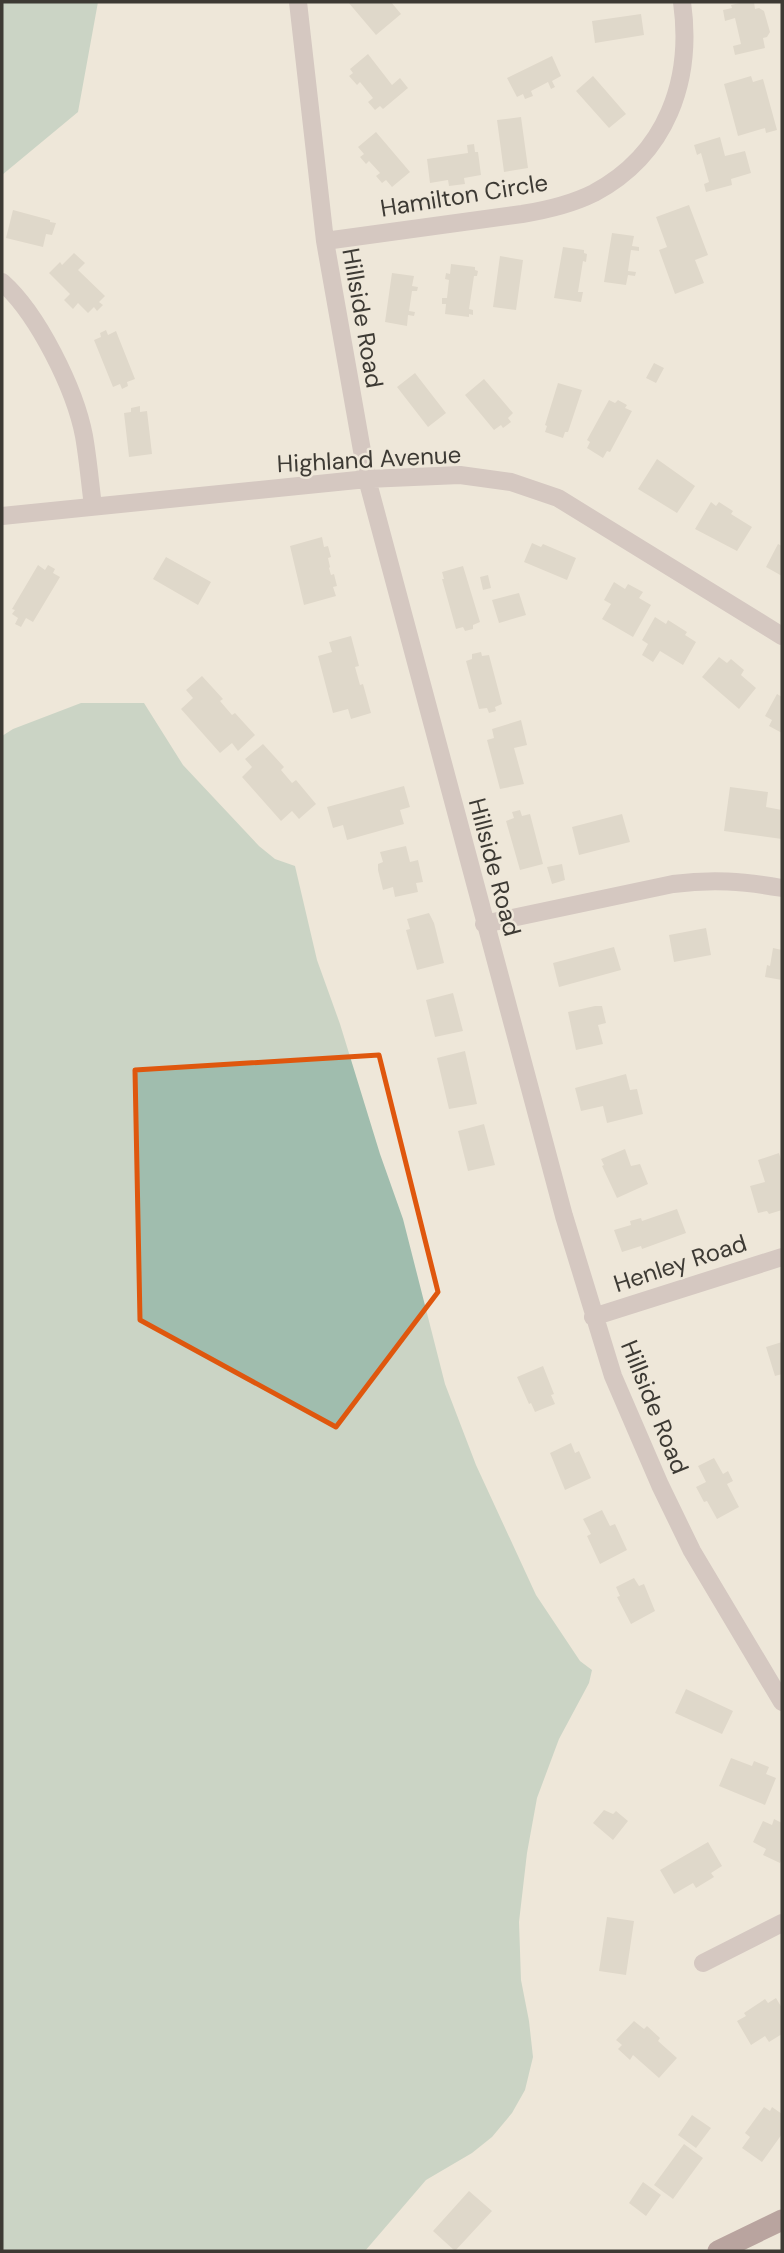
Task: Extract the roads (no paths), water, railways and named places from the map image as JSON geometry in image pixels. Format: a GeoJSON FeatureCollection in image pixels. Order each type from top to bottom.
{"type":"FeatureCollection","features":[{"type":"Feature","properties":{"kind":"highway"},"geometry":{"type":"LineString","coordinates":[[718,2251],[782,2220]]}},
{"type":"Feature","properties":{"kind":"street","name":"Hillside Road"},"geometry":{"type":"LineString","coordinates":[[298,2],[325,241],[367,479],[484,924],[593,1317],[629,1415],[692,1551],[782,1702]]}},
{"type":"Feature","properties":{"kind":"street","name":"Hamilton Circle"},"geometry":{"type":"LineString","coordinates":[[325,241],[523,214],[554,208],[594,193],[632,167],[646,153],[670,113],[680,82],[685,37],[681,2]]}},
{"type":"Feature","properties":{"kind":"street"},"geometry":{"type":"LineString","coordinates":[[2,282],[36,324],[60,366],[83,433],[93,506]]}},
{"type":"Feature","properties":{"kind":"street","name":"Highland Avenue"},"geometry":{"type":"LineString","coordinates":[[2,516],[367,479],[460,475],[511,482],[558,498],[782,636]]}},
{"type":"Feature","properties":{"kind":"street"},"geometry":{"type":"LineString","coordinates":[[484,924],[700,880],[735,880],[782,888]]}},
{"type":"Feature","properties":{"kind":"street","name":"Henley Road"},"geometry":{"type":"LineString","coordinates":[[593,1317],[782,1257]]}},
{"type":"Feature","properties":{"kind":"street"},"geometry":{"type":"LineString","coordinates":[[703,1963],[782,1923]]}}]}
